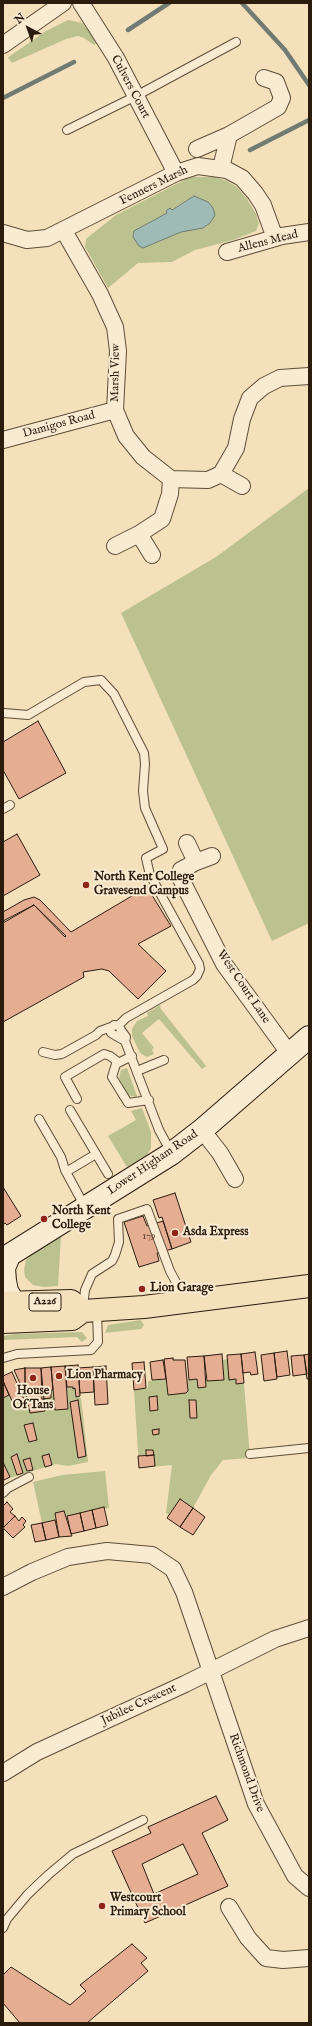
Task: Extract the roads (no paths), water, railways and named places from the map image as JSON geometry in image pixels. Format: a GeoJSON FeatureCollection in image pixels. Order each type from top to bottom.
{"type":"FeatureCollection","features":[{"type":"Feature","properties":{"kind":"main road","name":"A226"},"geometry":{"type":"LineString","coordinates":[[3,1322],[72,1319],[90,1312],[309,1286]]}},
{"type":"Feature","properties":{"kind":"main road","name":"A226"},"geometry":{"type":"LineString","coordinates":[[8,1303],[71,1301],[90,1312]]}},
{"type":"Feature","properties":{"kind":"street"},"geometry":{"type":"LineString","coordinates":[[3,45],[63,3]]}},
{"type":"Feature","properties":{"kind":"street","name":"Culvers Court"},"geometry":{"type":"LineString","coordinates":[[81,3],[109,47],[176,173]]}},
{"type":"Feature","properties":{"kind":"street"},"geometry":{"type":"LineString","coordinates":[[197,149],[229,136],[278,108],[282,98],[276,82],[264,78]]}},
{"type":"Feature","properties":{"kind":"street"},"geometry":{"type":"LineString","coordinates":[[221,168],[229,136]]}},
{"type":"Feature","properties":{"kind":"street","name":"Fenners Marsh"},"geometry":{"type":"LineString","coordinates":[[3,233],[22,240],[35,241],[47,238],[64,231],[176,173],[198,166],[221,168],[239,176],[255,192],[269,218],[275,238]]}},
{"type":"Feature","properties":{"kind":"street","name":"Marsh View"},"geometry":{"type":"LineString","coordinates":[[64,231],[100,294],[116,331],[118,351],[115,410],[126,436],[147,461],[171,479]]}},
{"type":"Feature","properties":{"kind":"street","name":"Allens Mead"},"geometry":{"type":"LineString","coordinates":[[227,252],[275,238],[309,232]]}},
{"type":"Feature","properties":{"kind":"street"},"geometry":{"type":"LineString","coordinates":[[115,546],[139,534],[162,518],[170,494],[171,479],[208,480],[221,474],[236,448],[242,419],[250,398],[264,386],[280,378],[309,376]]}},
{"type":"Feature","properties":{"kind":"street","name":"Damigos Road"},"geometry":{"type":"LineString","coordinates":[[3,440],[115,410]]}},
{"type":"Feature","properties":{"kind":"street"},"geometry":{"type":"LineString","coordinates":[[221,474],[242,486]]}},
{"type":"Feature","properties":{"kind":"street"},"geometry":{"type":"LineString","coordinates":[[139,534],[152,555]]}},
{"type":"Feature","properties":{"kind":"street"},"geometry":{"type":"LineString","coordinates":[[187,843],[196,862]]}},
{"type":"Feature","properties":{"kind":"street","name":"West Court Lane"},"geometry":{"type":"LineString","coordinates":[[212,856],[181,870],[180,877],[224,964],[303,1044]]}},
{"type":"Feature","properties":{"kind":"street","name":"Lower Higham Road"},"geometry":{"type":"LineString","coordinates":[[5,1263],[86,1207],[171,1154],[202,1130],[303,1044]]}},
{"type":"Feature","properties":{"kind":"street"},"geometry":{"type":"LineString","coordinates":[[202,1130],[220,1153],[235,1179]]}},
{"type":"Feature","properties":{"kind":"street"},"geometry":{"type":"LineString","coordinates":[[5,1263],[8,1303]]}},
{"type":"Feature","properties":{"kind":"street","name":"Richmond Drive"},"geometry":{"type":"LineString","coordinates":[[3,1586],[68,1557],[107,1551],[152,1555],[173,1569],[184,1592],[256,1804],[295,1876],[309,1888]]}},
{"type":"Feature","properties":{"kind":"street","name":"Jubilee Crescent"},"geometry":{"type":"LineString","coordinates":[[3,1773],[36,1752],[186,1684],[210,1670],[275,1639],[309,1628]]}},
{"type":"Feature","properties":{"kind":"street"},"geometry":{"type":"LineString","coordinates":[[229,1907],[248,1938],[266,1958],[283,1960],[309,1958]]}},
{"type":"Feature","properties":{"kind":"lane"},"geometry":{"type":"LineString","coordinates":[[67,130],[136,96],[236,42]]}},
{"type":"Feature","properties":{"kind":"lane"},"geometry":{"type":"LineString","coordinates":[[4,713],[28,716],[84,682],[101,680],[114,694],[144,752],[145,764],[142,791],[145,808],[163,849],[146,858],[150,875],[199,964],[200,969],[197,976],[193,980],[126,1018],[115,1030],[96,1035],[62,1054],[55,1055],[44,1052]]}},
{"type":"Feature","properties":{"kind":"lane"},"geometry":{"type":"LineString","coordinates":[[115,1030],[125,1041],[132,1056],[159,1130],[171,1154]]}},
{"type":"Feature","properties":{"kind":"lane"},"geometry":{"type":"LineString","coordinates":[[77,1100],[65,1077],[104,1054],[111,1056],[118,1062]]}},
{"type":"Feature","properties":{"kind":"lane"},"geometry":{"type":"LineString","coordinates":[[132,1056],[118,1062],[112,1076],[127,1102],[138,1103],[149,1100]]}},
{"type":"Feature","properties":{"kind":"lane"},"geometry":{"type":"LineString","coordinates":[[137,1071],[164,1060]]}},
{"type":"Feature","properties":{"kind":"lane"},"geometry":{"type":"LineString","coordinates":[[70,1110],[108,1174]]}},
{"type":"Feature","properties":{"kind":"lane"},"geometry":{"type":"LineString","coordinates":[[39,1119],[61,1157],[66,1172],[86,1207]]}},
{"type":"Feature","properties":{"kind":"lane"},"geometry":{"type":"LineString","coordinates":[[66,1172],[96,1154]]}},
{"type":"Feature","properties":{"kind":"lane"},"geometry":{"type":"LineString","coordinates":[[3,1358],[17,1354],[91,1350],[96,1346],[98,1340],[85,1290],[92,1274],[112,1261],[115,1256],[119,1242],[118,1219],[147,1209],[170,1271],[178,1286],[181,1302]]}},
{"type":"Feature","properties":{"kind":"lane"},"geometry":{"type":"LineString","coordinates":[[250,1454],[309,1448]]}},
{"type":"Feature","properties":{"kind":"lane"},"geometry":{"type":"LineString","coordinates":[[3,1493],[8,1488],[29,1477]]}},
{"type":"Feature","properties":{"kind":"lane"},"geometry":{"type":"LineString","coordinates":[[3,1928],[7,1919],[28,1894],[73,1854],[143,1820]]}},
{"type":"Feature","properties":{"kind":"water"},"geometry":{"type":"Polygon","coordinates":[[[194,196],[208,202],[213,208],[215,215],[210,223],[203,228],[181,232],[143,248],[139,246],[133,237],[134,231],[167,213],[166,211],[170,208],[172,210],[194,196]]]}},
{"type":"Feature","properties":{"kind":"waterway"},"geometry":{"type":"LineString","coordinates":[[128,30],[169,3]]}},
{"type":"Feature","properties":{"kind":"waterway"},"geometry":{"type":"LineString","coordinates":[[242,3],[285,50],[309,85]]}},
{"type":"Feature","properties":{"kind":"waterway"},"geometry":{"type":"LineString","coordinates":[[3,98],[74,62]]}},
{"type":"Feature","properties":{"kind":"waterway"},"geometry":{"type":"LineString","coordinates":[[250,150],[309,120]]}},
{"type":"Feature","properties":{"kind":"place","name":"North Kent College Gravesend Campus"},"geometry":{"type":"Point","coordinates":[86,885]}},
{"type":"Feature","properties":{"kind":"place","name":"North Kent College"},"geometry":{"type":"Point","coordinates":[44,1219]}},
{"type":"Feature","properties":{"kind":"place","name":"Asda Express"},"geometry":{"type":"Point","coordinates":[175,1233]}},
{"type":"Feature","properties":{"kind":"place","name":"Lion Garage"},"geometry":{"type":"Point","coordinates":[142,1289]}},
{"type":"Feature","properties":{"kind":"place","name":"Lion Pharmacy"},"geometry":{"type":"Point","coordinates":[59,1376]}},
{"type":"Feature","properties":{"kind":"place","name":"House Of Tans"},"geometry":{"type":"Point","coordinates":[33,1378]}},
{"type":"Feature","properties":{"kind":"place","name":"Westcourt Primary School"},"geometry":{"type":"Point","coordinates":[102,1906]}}]}
